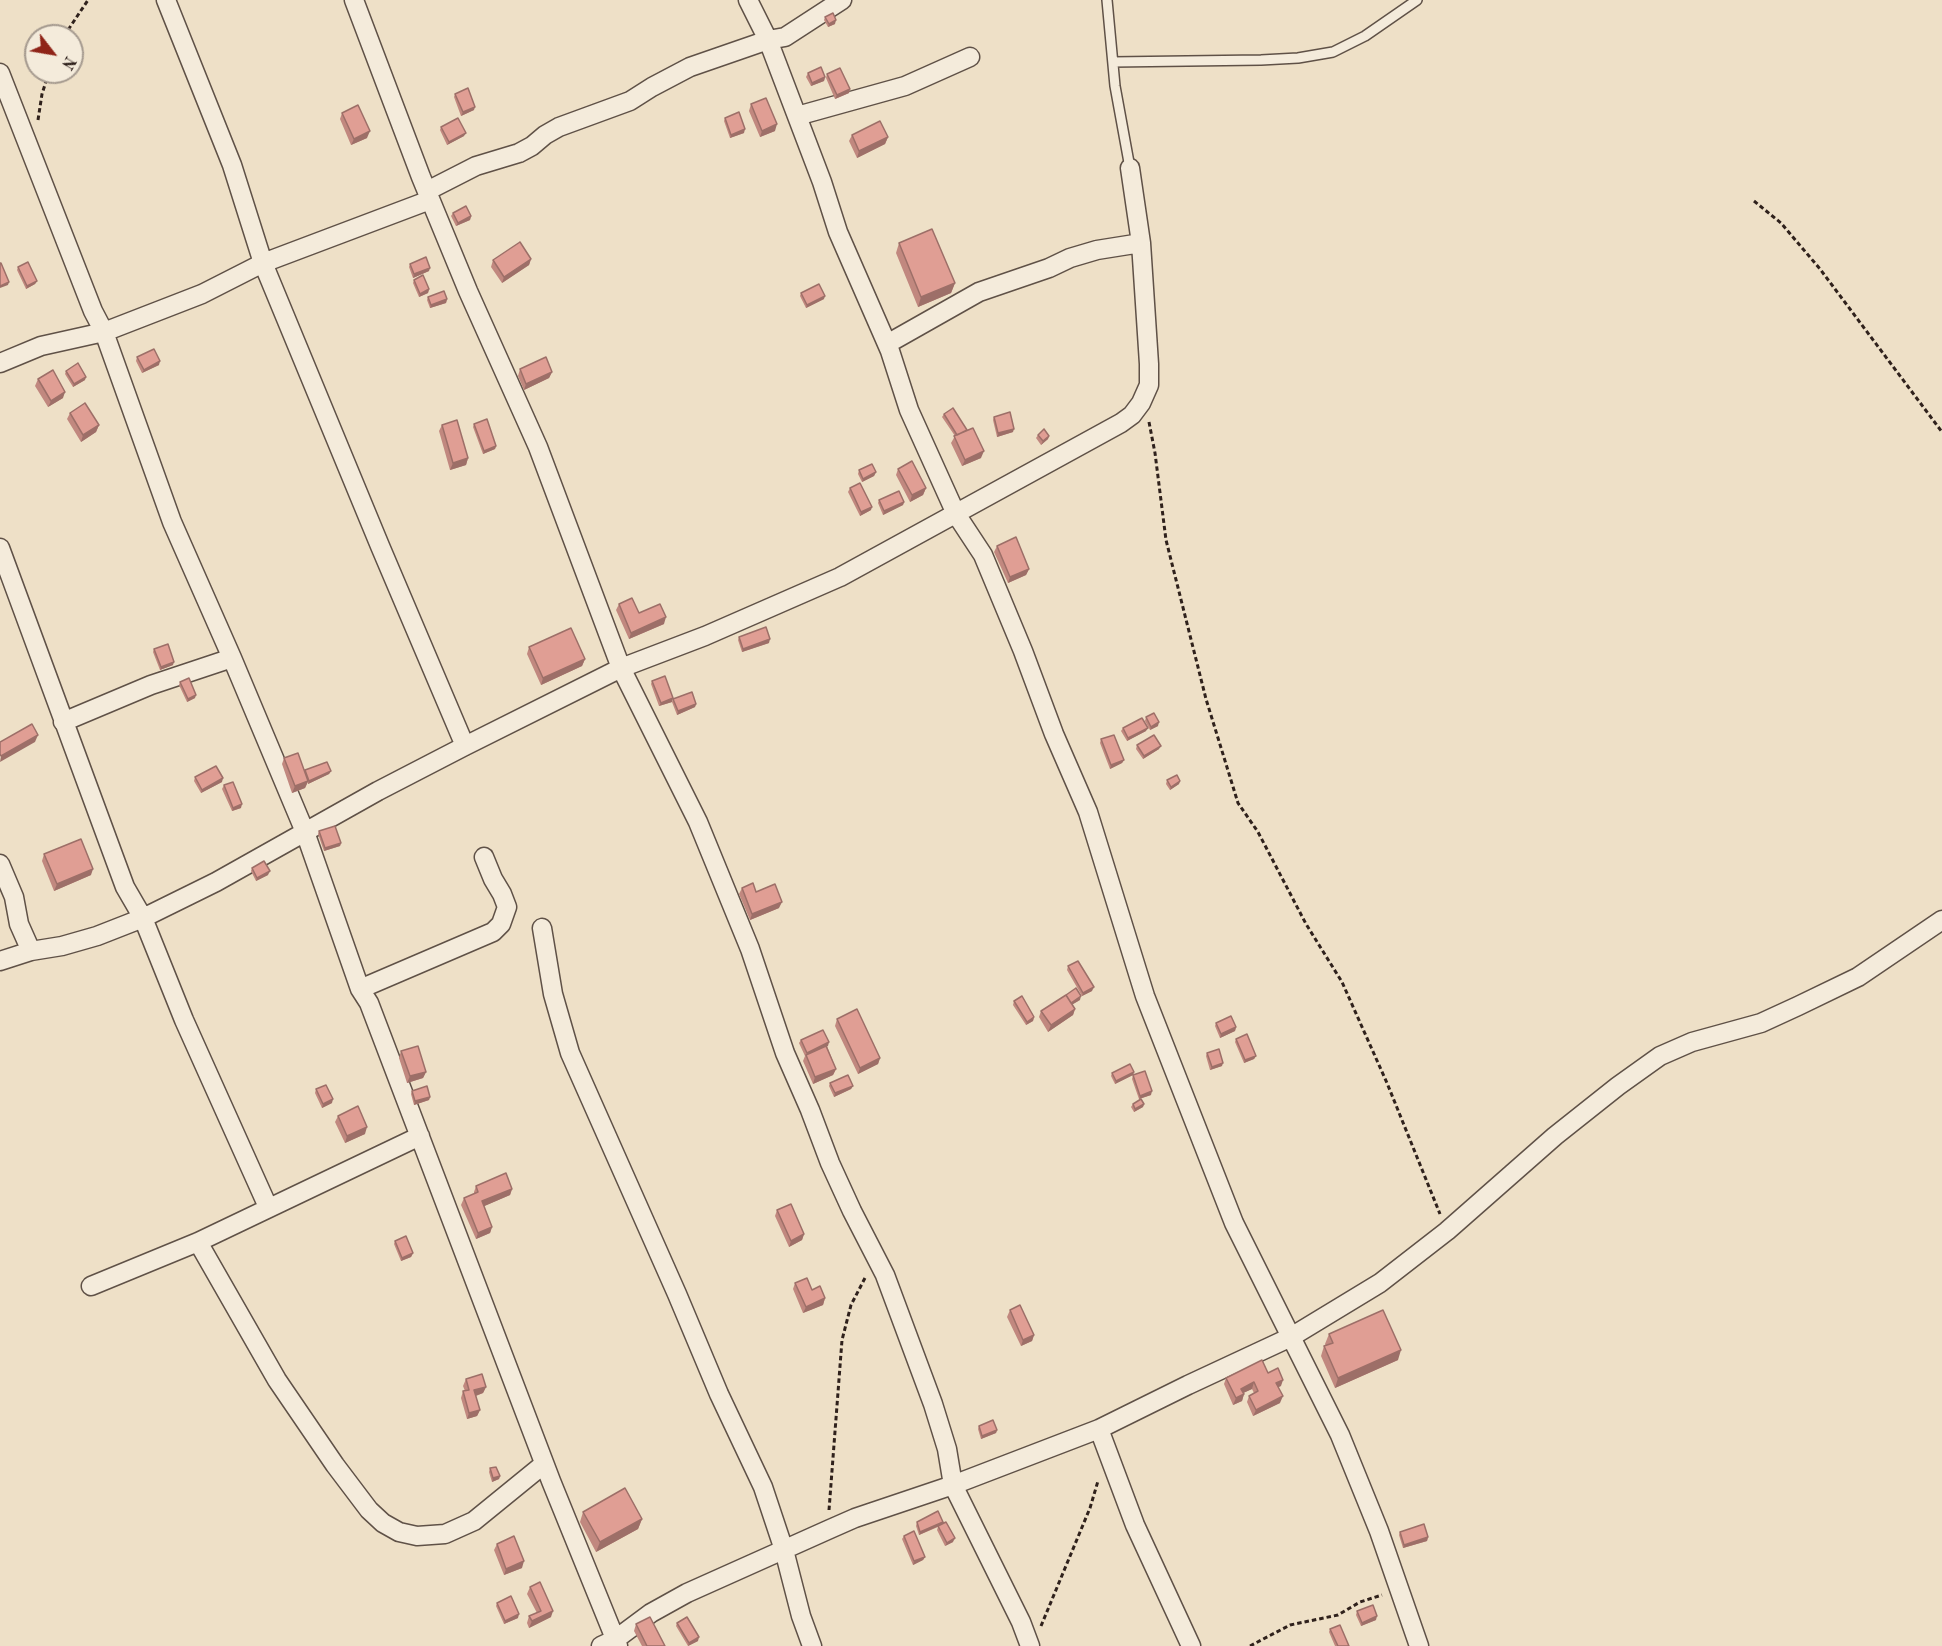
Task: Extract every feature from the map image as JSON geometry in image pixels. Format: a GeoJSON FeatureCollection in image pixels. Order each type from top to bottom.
{"type":"FeatureCollection","features":[{"type":"Feature","properties":{"kind":"street"},"geometry":{"type":"LineString","coordinates":[[166,0],[232,165],[263,263],[465,746]]}},
{"type":"Feature","properties":{"kind":"street"},"geometry":{"type":"LineString","coordinates":[[354,0],[428,196],[538,447],[621,668],[698,822],[750,949],[785,1053],[830,1163],[885,1275],[933,1404],[946,1449],[953,1485],[1021,1622],[1030,1646]]}},
{"type":"Feature","properties":{"kind":"street"},"geometry":{"type":"LineString","coordinates":[[748,0],[768,40],[822,182],[838,232],[887,344],[909,410],[956,514],[983,555],[1054,734],[1088,812],[1145,996],[1234,1222],[1340,1436],[1401,1589],[1419,1646]]}},
{"type":"Feature","properties":{"kind":"street"},"geometry":{"type":"LineString","coordinates":[[0,363],[41,346],[104,332],[202,294],[263,263],[428,196],[476,166],[519,153],[559,127],[630,101],[690,67],[792,34],[842,0]]}},
{"type":"Feature","properties":{"kind":"street"},"geometry":{"type":"LineString","coordinates":[[797,116],[905,86],[970,57]]}},
{"type":"Feature","properties":{"kind":"street"},"geometry":{"type":"LineString","coordinates":[[0,73],[93,311],[104,332],[172,522],[305,832],[360,989],[369,1003],[612,1644],[651,1613],[687,1593],[855,1518],[953,1485],[1099,1429],[1291,1337],[1380,1283],[1447,1231],[1555,1136],[1660,1056],[1692,1042],[1761,1023],[1798,1006],[1858,977],[1942,920]]}},
{"type":"Feature","properties":{"kind":"street"},"geometry":{"type":"LineString","coordinates":[[0,961],[31,951],[62,946],[97,936],[143,918],[216,882],[378,791],[621,668],[705,636],[840,577],[1121,423],[1132,415],[1141,403],[1149,385],[1141,243],[1130,168]]}},
{"type":"Feature","properties":{"kind":"street"},"geometry":{"type":"LineString","coordinates":[[887,344],[979,292],[1050,268],[1070,258],[1097,250],[1141,243]]}},
{"type":"Feature","properties":{"kind":"street"},"geometry":{"type":"LineString","coordinates":[[0,548],[125,887],[143,918],[184,1020],[268,1207]]}},
{"type":"Feature","properties":{"kind":"street"},"geometry":{"type":"LineString","coordinates":[[63,722],[151,685],[232,658]]}},
{"type":"Feature","properties":{"kind":"street"},"geometry":{"type":"LineString","coordinates":[[360,989],[493,932],[501,924],[507,907],[484,857]]}},
{"type":"Feature","properties":{"kind":"street"},"geometry":{"type":"LineString","coordinates":[[0,864],[14,897],[19,924],[31,951]]}},
{"type":"Feature","properties":{"kind":"street"},"geometry":{"type":"LineString","coordinates":[[542,928],[553,994],[570,1053],[673,1283],[719,1394],[764,1487],[784,1550],[801,1616],[812,1646]]}},
{"type":"Feature","properties":{"kind":"street"},"geometry":{"type":"LineString","coordinates":[[92,1286],[198,1242],[420,1136]]}},
{"type":"Feature","properties":{"kind":"street"},"geometry":{"type":"LineString","coordinates":[[198,1242],[277,1380],[335,1465],[369,1510],[383,1523],[399,1532],[417,1536],[445,1534],[474,1521],[544,1464]]}},
{"type":"Feature","properties":{"kind":"street"},"geometry":{"type":"LineString","coordinates":[[1099,1429],[1135,1525],[1191,1646]]}},
{"type":"Feature","properties":{"kind":"lane"},"geometry":{"type":"LineString","coordinates":[[1107,0],[1115,86],[1130,168]]}},
{"type":"Feature","properties":{"kind":"lane"},"geometry":{"type":"LineString","coordinates":[[1113,62],[1298,58],[1333,52],[1365,36],[1417,0]]}},
{"type":"Feature","properties":{"kind":"path"},"geometry":{"type":"LineString","coordinates":[[72,24],[88,0]]}},
{"type":"Feature","properties":{"kind":"path"},"geometry":{"type":"LineString","coordinates":[[30,150],[46,84]]}},
{"type":"Feature","properties":{"kind":"path"},"geometry":{"type":"LineString","coordinates":[[1754,201],[1781,223],[1820,268],[1942,432]]}},
{"type":"Feature","properties":{"kind":"path"},"geometry":{"type":"LineString","coordinates":[[1141,403],[1150,425],[1169,552],[1206,699],[1238,803],[1258,832],[1306,924],[1342,982],[1387,1083],[1447,1231]]}},
{"type":"Feature","properties":{"kind":"path"},"geometry":{"type":"LineString","coordinates":[[830,1529],[829,1503],[842,1340],[851,1305],[877,1260]]}},
{"type":"Feature","properties":{"kind":"path"},"geometry":{"type":"LineString","coordinates":[[1041,1626],[1090,1508],[1107,1451]]}},
{"type":"Feature","properties":{"kind":"path"},"geometry":{"type":"LineString","coordinates":[[1250,1646],[1290,1625],[1327,1619],[1360,1602],[1401,1589]]}},
{"type":"Feature","properties":{"kind":"building"},"geometry":{"type":"Polygon","coordinates":[[[833,13],[836,20],[829,24],[825,17],[833,13]]]}},
{"type":"Feature","properties":{"kind":"building"},"geometry":{"type":"Polygon","coordinates":[[[821,67],[825,77],[812,83],[808,73],[821,67]]]}},
{"type":"Feature","properties":{"kind":"building"},"geometry":{"type":"Polygon","coordinates":[[[840,68],[850,89],[837,95],[827,74],[840,68]]]}},
{"type":"Feature","properties":{"kind":"building"},"geometry":{"type":"Polygon","coordinates":[[[468,88],[475,107],[463,112],[455,94],[468,88]]]}},
{"type":"Feature","properties":{"kind":"building"},"geometry":{"type":"Polygon","coordinates":[[[766,98],[777,124],[762,131],[751,104],[766,98]]]}},
{"type":"Feature","properties":{"kind":"building"},"geometry":{"type":"Polygon","coordinates":[[[358,105],[370,131],[354,139],[342,113],[358,105]]]}},
{"type":"Feature","properties":{"kind":"building"},"geometry":{"type":"Polygon","coordinates":[[[739,112],[745,129],[731,135],[725,118],[739,112]]]}},
{"type":"Feature","properties":{"kind":"building"},"geometry":{"type":"Polygon","coordinates":[[[458,118],[466,133],[449,142],[441,127],[458,118]]]}},
{"type":"Feature","properties":{"kind":"building"},"geometry":{"type":"Polygon","coordinates":[[[880,121],[888,137],[859,151],[852,135],[880,121]]]}},
{"type":"Feature","properties":{"kind":"building"},"geometry":{"type":"Polygon","coordinates":[[[466,206],[471,216],[458,223],[453,213],[466,206]]]}},
{"type":"Feature","properties":{"kind":"building"},"geometry":{"type":"Polygon","coordinates":[[[932,229],[955,283],[921,297],[899,243],[932,229]]]}},
{"type":"Feature","properties":{"kind":"building"},"geometry":{"type":"Polygon","coordinates":[[[520,242],[531,259],[504,277],[493,260],[520,242]]]}},
{"type":"Feature","properties":{"kind":"building"},"geometry":{"type":"Polygon","coordinates":[[[426,257],[430,268],[414,274],[410,264],[426,257]]]}},
{"type":"Feature","properties":{"kind":"building"},"geometry":{"type":"Polygon","coordinates":[[[28,262],[37,281],[27,286],[18,267],[28,262]]]}},
{"type":"Feature","properties":{"kind":"building"},"geometry":{"type":"Polygon","coordinates":[[[0,263],[9,282],[0,286],[0,263]]]}},
{"type":"Feature","properties":{"kind":"building"},"geometry":{"type":"Polygon","coordinates":[[[423,275],[429,289],[420,294],[414,280],[423,275]]]}},
{"type":"Feature","properties":{"kind":"building"},"geometry":{"type":"Polygon","coordinates":[[[819,284],[825,296],[807,305],[801,293],[819,284]]]}},
{"type":"Feature","properties":{"kind":"building"},"geometry":{"type":"Polygon","coordinates":[[[444,291],[447,299],[431,305],[428,297],[444,291]]]}},
{"type":"Feature","properties":{"kind":"building"},"geometry":{"type":"Polygon","coordinates":[[[154,349],[160,361],[144,370],[137,357],[154,349]]]}},
{"type":"Feature","properties":{"kind":"building"},"geometry":{"type":"Polygon","coordinates":[[[546,357],[552,372],[526,384],[520,369],[546,357]]]}},
{"type":"Feature","properties":{"kind":"building"},"geometry":{"type":"Polygon","coordinates":[[[78,363],[86,377],[74,384],[66,371],[78,363]]]}},
{"type":"Feature","properties":{"kind":"building"},"geometry":{"type":"Polygon","coordinates":[[[53,370],[65,392],[51,401],[38,379],[53,370]]]}},
{"type":"Feature","properties":{"kind":"building"},"geometry":{"type":"Polygon","coordinates":[[[85,403],[99,425],[83,435],[70,413],[85,403]]]}},
{"type":"Feature","properties":{"kind":"building"},"geometry":{"type":"Polygon","coordinates":[[[953,408],[967,430],[957,435],[944,414],[953,408]]]}},
{"type":"Feature","properties":{"kind":"building"},"geometry":{"type":"Polygon","coordinates":[[[1010,412],[1014,429],[998,433],[994,417],[1010,412]]]}},
{"type":"Feature","properties":{"kind":"building"},"geometry":{"type":"Polygon","coordinates":[[[487,419],[496,446],[484,451],[474,424],[487,419]]]}},
{"type":"Feature","properties":{"kind":"building"},"geometry":{"type":"Polygon","coordinates":[[[457,420],[468,458],[453,463],[442,425],[457,420]]]}},
{"type":"Feature","properties":{"kind":"building"},"geometry":{"type":"Polygon","coordinates":[[[973,428],[984,451],[965,460],[954,436],[973,428]]]}},
{"type":"Feature","properties":{"kind":"building"},"geometry":{"type":"Polygon","coordinates":[[[1044,429],[1049,436],[1043,441],[1038,435],[1044,429]]]}},
{"type":"Feature","properties":{"kind":"building"},"geometry":{"type":"Polygon","coordinates":[[[912,461],[926,488],[912,495],[898,469],[912,461]]]}},
{"type":"Feature","properties":{"kind":"building"},"geometry":{"type":"Polygon","coordinates":[[[872,464],[876,472],[863,479],[859,470],[872,464]]]}},
{"type":"Feature","properties":{"kind":"building"},"geometry":{"type":"Polygon","coordinates":[[[860,483],[872,507],[861,512],[850,488],[860,483]]]}},
{"type":"Feature","properties":{"kind":"building"},"geometry":{"type":"Polygon","coordinates":[[[899,491],[904,502],[884,511],[879,500],[899,491]]]}},
{"type":"Feature","properties":{"kind":"building"},"geometry":{"type":"Polygon","coordinates":[[[1016,537],[1029,569],[1010,577],[997,546],[1016,537]]]}},
{"type":"Feature","properties":{"kind":"building"},"geometry":{"type":"Polygon","coordinates":[[[632,598],[639,613],[660,604],[666,617],[631,633],[619,604],[632,598]]]}},
{"type":"Feature","properties":{"kind":"building"},"geometry":{"type":"Polygon","coordinates":[[[766,627],[770,639],[743,649],[739,637],[766,627]]]}},
{"type":"Feature","properties":{"kind":"building"},"geometry":{"type":"Polygon","coordinates":[[[571,628],[585,659],[543,678],[529,647],[571,628]]]}},
{"type":"Feature","properties":{"kind":"building"},"geometry":{"type":"Polygon","coordinates":[[[168,644],[174,662],[161,667],[154,649],[168,644]]]}},
{"type":"Feature","properties":{"kind":"building"},"geometry":{"type":"Polygon","coordinates":[[[665,676],[673,698],[661,703],[652,681],[665,676]]]}},
{"type":"Feature","properties":{"kind":"building"},"geometry":{"type":"Polygon","coordinates":[[[189,678],[196,695],[188,699],[180,682],[189,678]]]}},
{"type":"Feature","properties":{"kind":"building"},"geometry":{"type":"Polygon","coordinates":[[[692,692],[696,704],[678,711],[673,699],[692,692]]]}},
{"type":"Feature","properties":{"kind":"building"},"geometry":{"type":"Polygon","coordinates":[[[1154,713],[1159,722],[1151,727],[1146,717],[1154,713]]]}},
{"type":"Feature","properties":{"kind":"building"},"geometry":{"type":"Polygon","coordinates":[[[1142,718],[1148,728],[1128,738],[1123,728],[1142,718]]]}},
{"type":"Feature","properties":{"kind":"building"},"geometry":{"type":"Polygon","coordinates":[[[32,724],[38,735],[1,756],[0,742],[32,724]]]}},
{"type":"Feature","properties":{"kind":"building"},"geometry":{"type":"Polygon","coordinates":[[[1114,735],[1124,760],[1111,765],[1101,739],[1114,735]]]}},
{"type":"Feature","properties":{"kind":"building"},"geometry":{"type":"Polygon","coordinates":[[[1154,735],[1161,746],[1144,756],[1137,745],[1154,735]]]}},
{"type":"Feature","properties":{"kind":"building"},"geometry":{"type":"Polygon","coordinates":[[[298,753],[308,781],[295,786],[284,758],[298,753]]]}},
{"type":"Feature","properties":{"kind":"building"},"geometry":{"type":"Polygon","coordinates":[[[327,762],[331,771],[309,781],[305,770],[327,762]]]}},
{"type":"Feature","properties":{"kind":"building"},"geometry":{"type":"Polygon","coordinates":[[[216,766],[223,778],[202,790],[195,777],[216,766]]]}},
{"type":"Feature","properties":{"kind":"building"},"geometry":{"type":"Polygon","coordinates":[[[1177,775],[1180,781],[1171,787],[1167,780],[1177,775]]]}},
{"type":"Feature","properties":{"kind":"building"},"geometry":{"type":"Polygon","coordinates":[[[233,782],[242,804],[233,808],[224,785],[233,782]]]}},
{"type":"Feature","properties":{"kind":"building"},"geometry":{"type":"Polygon","coordinates":[[[335,826],[341,843],[325,848],[319,831],[335,826]]]}},
{"type":"Feature","properties":{"kind":"building"},"geometry":{"type":"Polygon","coordinates":[[[81,839],[93,869],[57,884],[44,854],[81,839]]]}},
{"type":"Feature","properties":{"kind":"building"},"geometry":{"type":"Polygon","coordinates":[[[264,861],[270,871],[257,878],[252,868],[264,861]]]}},
{"type":"Feature","properties":{"kind":"building"},"geometry":{"type":"Polygon","coordinates":[[[753,883],[756,892],[775,884],[782,902],[752,914],[742,888],[753,883]]]}},
{"type":"Feature","properties":{"kind":"building"},"geometry":{"type":"Polygon","coordinates":[[[1078,961],[1094,987],[1083,993],[1068,966],[1078,961]]]}},
{"type":"Feature","properties":{"kind":"building"},"geometry":{"type":"Polygon","coordinates":[[[1076,988],[1081,996],[1071,1003],[1066,995],[1076,988]]]}},
{"type":"Feature","properties":{"kind":"building"},"geometry":{"type":"Polygon","coordinates":[[[1066,995],[1075,1009],[1051,1025],[1041,1011],[1066,995]]]}},
{"type":"Feature","properties":{"kind":"building"},"geometry":{"type":"Polygon","coordinates":[[[1022,996],[1034,1017],[1027,1022],[1014,1001],[1022,996]]]}},
{"type":"Feature","properties":{"kind":"building"},"geometry":{"type":"Polygon","coordinates":[[[857,1009],[880,1058],[860,1068],[837,1019],[857,1009]]]}},
{"type":"Feature","properties":{"kind":"building"},"geometry":{"type":"Polygon","coordinates":[[[1231,1016],[1236,1027],[1221,1034],[1216,1023],[1231,1016]]]}},
{"type":"Feature","properties":{"kind":"building"},"geometry":{"type":"Polygon","coordinates":[[[823,1030],[829,1042],[807,1053],[801,1040],[823,1030]]]}},
{"type":"Feature","properties":{"kind":"building"},"geometry":{"type":"Polygon","coordinates":[[[1247,1034],[1256,1056],[1245,1060],[1236,1039],[1247,1034]]]}},
{"type":"Feature","properties":{"kind":"building"},"geometry":{"type":"Polygon","coordinates":[[[418,1046],[426,1072],[410,1076],[401,1051],[418,1046]]]}},
{"type":"Feature","properties":{"kind":"building"},"geometry":{"type":"Polygon","coordinates":[[[826,1046],[836,1069],[815,1077],[806,1055],[826,1046]]]}},
{"type":"Feature","properties":{"kind":"building"},"geometry":{"type":"Polygon","coordinates":[[[1219,1049],[1223,1063],[1212,1067],[1207,1053],[1219,1049]]]}},
{"type":"Feature","properties":{"kind":"building"},"geometry":{"type":"Polygon","coordinates":[[[1130,1064],[1134,1072],[1116,1081],[1112,1073],[1130,1064]]]}},
{"type":"Feature","properties":{"kind":"building"},"geometry":{"type":"Polygon","coordinates":[[[1145,1071],[1152,1091],[1140,1096],[1133,1075],[1145,1071]]]}},
{"type":"Feature","properties":{"kind":"building"},"geometry":{"type":"Polygon","coordinates":[[[848,1075],[853,1086],[835,1093],[830,1083],[848,1075]]]}},
{"type":"Feature","properties":{"kind":"building"},"geometry":{"type":"Polygon","coordinates":[[[326,1085],[333,1099],[323,1104],[316,1089],[326,1085]]]}},
{"type":"Feature","properties":{"kind":"building"},"geometry":{"type":"Polygon","coordinates":[[[427,1086],[430,1097],[415,1101],[412,1091],[427,1086]]]}},
{"type":"Feature","properties":{"kind":"building"},"geometry":{"type":"Polygon","coordinates":[[[1141,1099],[1144,1104],[1135,1109],[1133,1104],[1141,1099]]]}},
{"type":"Feature","properties":{"kind":"building"},"geometry":{"type":"Polygon","coordinates":[[[358,1106],[367,1127],[347,1136],[338,1116],[358,1106]]]}},
{"type":"Feature","properties":{"kind":"building"},"geometry":{"type":"Polygon","coordinates":[[[506,1173],[512,1189],[482,1201],[492,1227],[478,1233],[464,1198],[478,1192],[476,1186],[506,1173]]]}},
{"type":"Feature","properties":{"kind":"building"},"geometry":{"type":"Polygon","coordinates":[[[791,1204],[804,1234],[791,1241],[777,1210],[791,1204]]]}},
{"type":"Feature","properties":{"kind":"building"},"geometry":{"type":"Polygon","coordinates":[[[406,1236],[413,1253],[402,1258],[395,1241],[406,1236]]]}},
{"type":"Feature","properties":{"kind":"building"},"geometry":{"type":"Polygon","coordinates":[[[807,1278],[812,1290],[820,1286],[825,1298],[806,1307],[795,1283],[807,1278]]]}},
{"type":"Feature","properties":{"kind":"building"},"geometry":{"type":"Polygon","coordinates":[[[1020,1305],[1034,1335],[1023,1340],[1010,1310],[1020,1305]]]}},
{"type":"Feature","properties":{"kind":"building"},"geometry":{"type":"Polygon","coordinates":[[[1383,1310],[1401,1350],[1338,1378],[1324,1346],[1333,1343],[1329,1334],[1383,1310]]]}},
{"type":"Feature","properties":{"kind":"building"},"geometry":{"type":"Polygon","coordinates":[[[1262,1360],[1268,1373],[1278,1368],[1283,1380],[1276,1383],[1283,1396],[1256,1410],[1249,1396],[1258,1391],[1254,1382],[1241,1389],[1244,1394],[1236,1398],[1226,1378],[1262,1360]]]}},
{"type":"Feature","properties":{"kind":"building"},"geometry":{"type":"Polygon","coordinates":[[[482,1374],[486,1387],[474,1390],[480,1410],[469,1413],[463,1391],[469,1390],[466,1379],[482,1374]]]}},
{"type":"Feature","properties":{"kind":"building"},"geometry":{"type":"Polygon","coordinates":[[[993,1420],[997,1430],[982,1436],[979,1426],[993,1420]]]}},
{"type":"Feature","properties":{"kind":"building"},"geometry":{"type":"Polygon","coordinates":[[[496,1467],[500,1476],[493,1478],[490,1468],[496,1467]]]}},
{"type":"Feature","properties":{"kind":"building"},"geometry":{"type":"Polygon","coordinates":[[[625,1488],[642,1519],[600,1542],[583,1512],[625,1488]]]}},
{"type":"Feature","properties":{"kind":"building"},"geometry":{"type":"Polygon","coordinates":[[[938,1511],[943,1522],[920,1532],[917,1522],[938,1511]]]}},
{"type":"Feature","properties":{"kind":"building"},"geometry":{"type":"Polygon","coordinates":[[[946,1522],[955,1538],[947,1543],[938,1526],[946,1522]]]}},
{"type":"Feature","properties":{"kind":"building"},"geometry":{"type":"Polygon","coordinates":[[[1424,1524],[1428,1537],[1404,1545],[1400,1532],[1424,1524]]]}},
{"type":"Feature","properties":{"kind":"building"},"geometry":{"type":"Polygon","coordinates":[[[914,1531],[925,1557],[914,1561],[904,1536],[914,1531]]]}},
{"type":"Feature","properties":{"kind":"building"},"geometry":{"type":"Polygon","coordinates":[[[514,1536],[524,1561],[506,1569],[497,1544],[514,1536]]]}},
{"type":"Feature","properties":{"kind":"building"},"geometry":{"type":"Polygon","coordinates":[[[540,1582],[553,1611],[532,1621],[529,1616],[541,1611],[530,1587],[540,1582]]]}},
{"type":"Feature","properties":{"kind":"building"},"geometry":{"type":"Polygon","coordinates":[[[511,1596],[519,1614],[505,1621],[497,1603],[511,1596]]]}},
{"type":"Feature","properties":{"kind":"building"},"geometry":{"type":"Polygon","coordinates":[[[1373,1605],[1377,1616],[1362,1623],[1357,1611],[1373,1605]]]}},
{"type":"Feature","properties":{"kind":"building"},"geometry":{"type":"Polygon","coordinates":[[[650,1617],[665,1646],[647,1646],[636,1624],[650,1617]]]}},
{"type":"Feature","properties":{"kind":"building"},"geometry":{"type":"Polygon","coordinates":[[[687,1617],[699,1637],[689,1643],[677,1623],[687,1617]]]}},
{"type":"Feature","properties":{"kind":"building"},"geometry":{"type":"Polygon","coordinates":[[[1340,1625],[1349,1646],[1338,1646],[1330,1629],[1340,1625]]]}}]}
